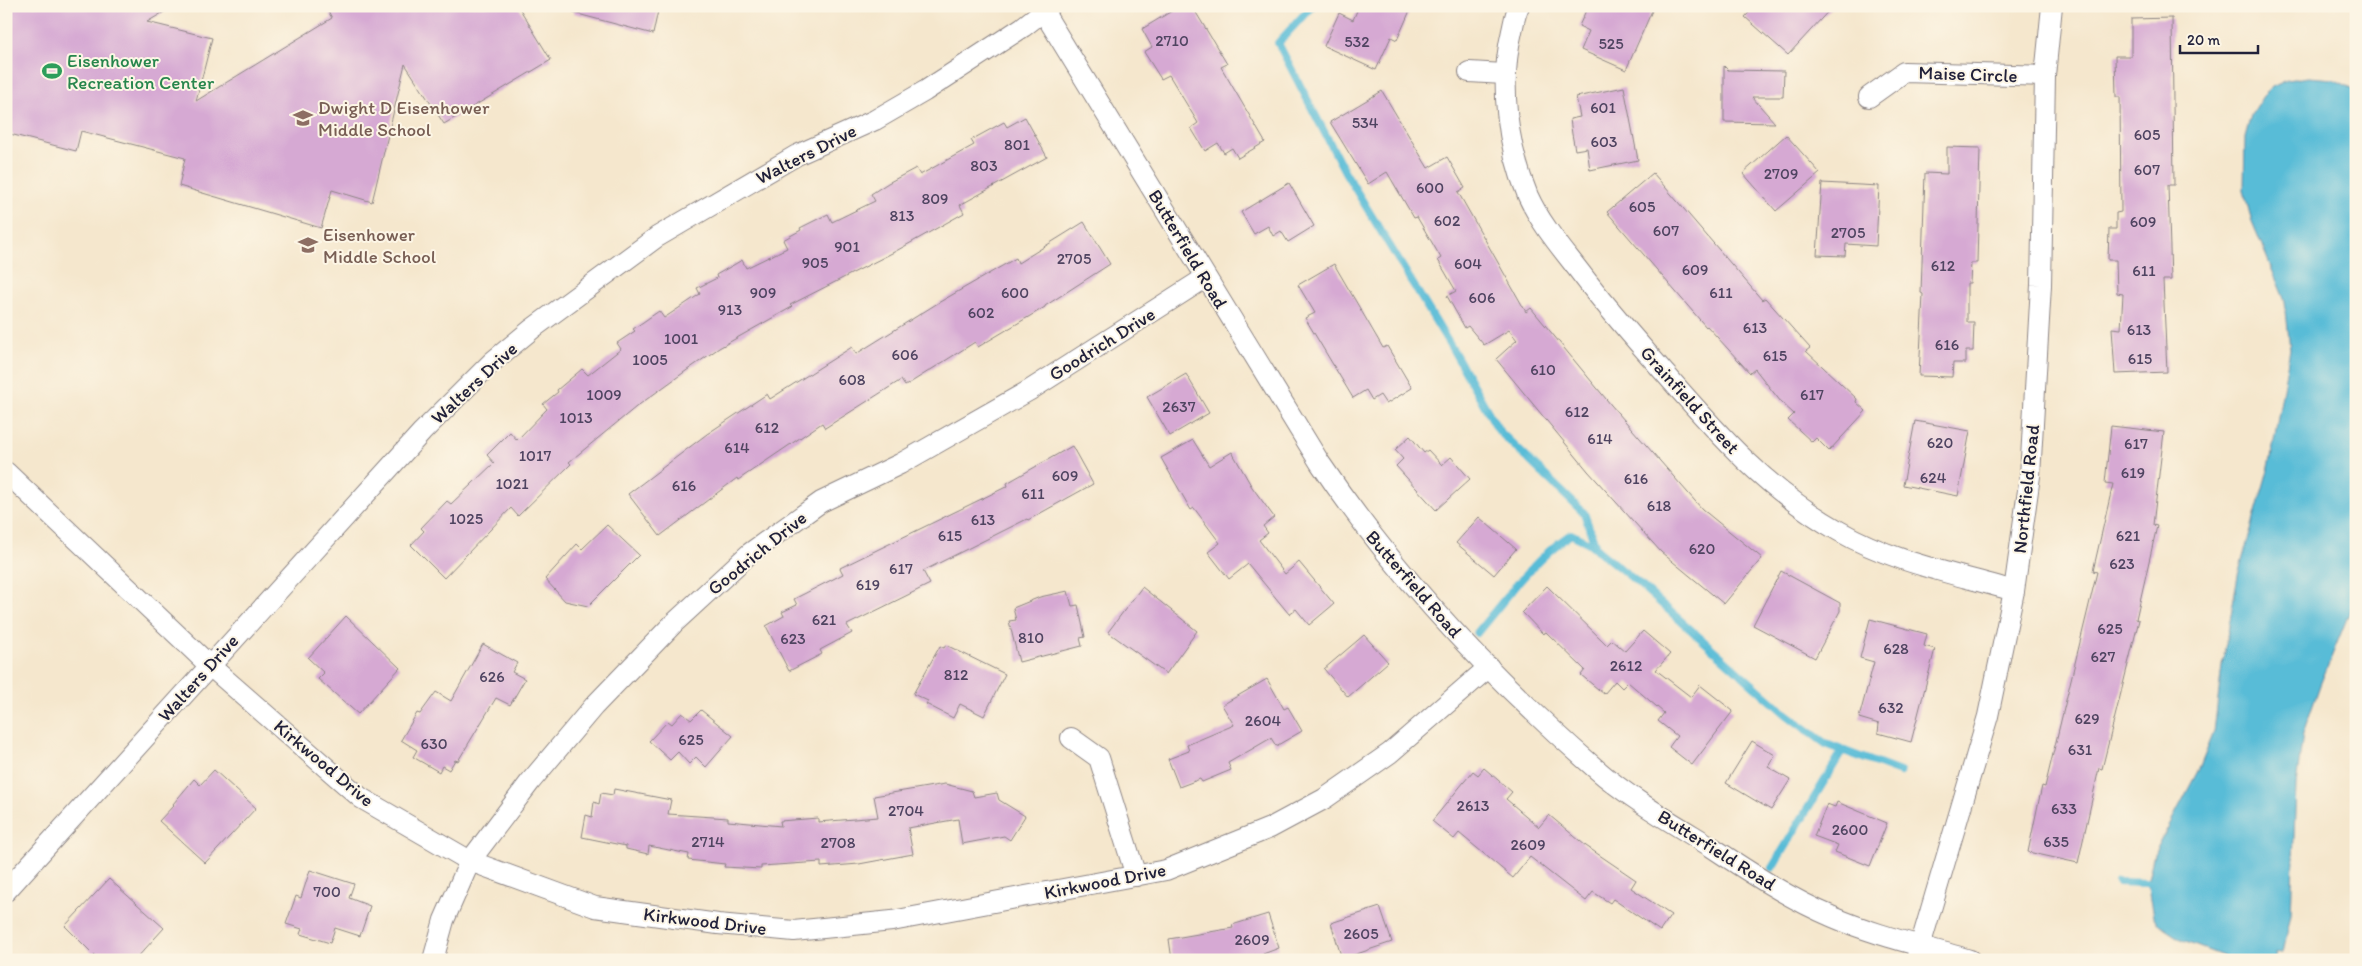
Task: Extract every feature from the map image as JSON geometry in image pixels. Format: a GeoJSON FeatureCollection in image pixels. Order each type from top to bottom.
{"type":"FeatureCollection","features":[{"type":"Feature","properties":{"kind":"street","name":"Grainfield Street"},"geometry":{"type":"LineString","coordinates":[[1519,6],[1507,52],[1504,74],[1515,154],[1528,196],[1548,230],[1601,300],[1730,447],[1780,492],[1840,532],[1899,558],[2014,591]]}},
{"type":"Feature","properties":{"kind":"street","name":"Northfield Road"},"geometry":{"type":"LineString","coordinates":[[1918,952],[1988,716],[2014,591],[2030,476],[2041,285],[2045,76],[2052,6]]}},
{"type":"Feature","properties":{"kind":"street","name":"Butterfield Road"},"geometry":{"type":"LineString","coordinates":[[1047,9],[1205,278],[1292,420],[1351,510],[1398,568],[1488,667],[1596,769],[1714,850],[1771,886],[1833,917],[1918,952],[1970,960]]}},
{"type":"Feature","properties":{"kind":"street","name":"Walters Drive"},"geometry":{"type":"LineString","coordinates":[[6,891],[422,432],[492,362],[554,310],[657,236],[797,155],[875,120],[925,91],[1023,28],[1047,9]]}},
{"type":"Feature","properties":{"kind":"street"},"geometry":{"type":"LineString","coordinates":[[1469,72],[1504,74]]}},
{"type":"Feature","properties":{"kind":"street","name":"Maise Circle"},"geometry":{"type":"LineString","coordinates":[[1869,97],[1904,72],[2045,76]]}},
{"type":"Feature","properties":{"kind":"street","name":"Goodrich Drive"},"geometry":{"type":"LineString","coordinates":[[433,960],[444,920],[470,861],[530,782],[594,706],[673,624],[750,553],[821,502],[900,464],[1030,390],[1205,278]]}},
{"type":"Feature","properties":{"kind":"street","name":"Kirkwood Drive"},"geometry":{"type":"LineString","coordinates":[[6,472],[209,665],[361,798],[470,861],[595,907],[718,924],[794,931],[892,921],[1136,876],[1190,862],[1270,828],[1324,800],[1390,753],[1488,667]]}},
{"type":"Feature","properties":{"kind":"street"},"geometry":{"type":"LineString","coordinates":[[1071,738],[1099,758],[1136,876]]}},
{"type":"Feature","properties":{"kind":"water"},"geometry":{"type":"Polygon","coordinates":[[[2309,77],[2333,79],[2356,90],[2356,596],[2320,685],[2303,734],[2296,785],[2291,914],[2283,952],[2276,953],[2276,960],[2225,960],[2223,956],[2183,941],[2159,925],[2153,916],[2147,883],[2154,854],[2200,767],[2214,732],[2222,665],[2238,575],[2270,463],[2290,349],[2285,301],[2251,219],[2244,190],[2245,137],[2251,115],[2263,96],[2272,87],[2287,80],[2309,77]]]}},
{"type":"Feature","properties":{"kind":"building","name":"Dwight D Eisenhower Middle School"},"geometry":{"type":"Polygon","coordinates":[[[6,6],[174,6],[147,22],[212,38],[196,101],[332,18],[325,6],[518,6],[551,60],[444,124],[405,64],[372,202],[332,190],[321,228],[179,186],[185,158],[81,131],[76,151],[6,133],[6,6]]]}},
{"type":"Feature","properties":{"kind":"building"},"geometry":{"type":"Polygon","coordinates":[[[575,6],[659,6],[653,34],[574,13],[575,6]]]}},
{"type":"Feature","properties":{"kind":"building"},"geometry":{"type":"Polygon","coordinates":[[[1180,6],[1192,6],[1227,64],[1221,67],[1265,142],[1238,158],[1232,148],[1224,153],[1218,143],[1205,151],[1191,128],[1198,123],[1169,75],[1161,79],[1144,52],[1152,47],[1142,29],[1180,6]]]}},
{"type":"Feature","properties":{"kind":"building"},"geometry":{"type":"Polygon","coordinates":[[[1359,6],[1412,6],[1397,40],[1391,37],[1376,70],[1324,46],[1339,13],[1353,20],[1359,6]]]}},
{"type":"Feature","properties":{"kind":"building"},"geometry":{"type":"Polygon","coordinates":[[[1588,6],[1654,6],[1626,70],[1581,50],[1589,31],[1579,26],[1588,6]]]}},
{"type":"Feature","properties":{"kind":"building"},"geometry":{"type":"Polygon","coordinates":[[[1755,6],[1833,6],[1788,55],[1745,17],[1755,6]]]}},
{"type":"Feature","properties":{"kind":"building"},"geometry":{"type":"Polygon","coordinates":[[[2172,18],[2174,185],[2168,185],[2171,280],[2163,280],[2167,372],[2115,374],[2112,328],[2121,329],[2123,294],[2117,293],[2116,260],[2108,260],[2109,229],[2116,229],[2116,213],[2121,212],[2120,97],[2116,97],[2115,56],[2131,56],[2131,19],[2172,18]]]}},
{"type":"Feature","properties":{"kind":"building"},"geometry":{"type":"Polygon","coordinates":[[[1724,66],[1728,70],[1784,71],[1783,97],[1752,97],[1775,123],[1724,122],[1724,66]]]}},
{"type":"Feature","properties":{"kind":"building"},"geometry":{"type":"Polygon","coordinates":[[[1624,87],[1638,160],[1590,170],[1587,148],[1575,150],[1570,119],[1580,117],[1576,97],[1624,87]]]}},
{"type":"Feature","properties":{"kind":"building"},"geometry":{"type":"Polygon","coordinates":[[[1382,91],[1428,168],[1447,157],[1465,188],[1458,192],[1526,312],[1531,308],[1611,405],[1702,509],[1762,558],[1724,604],[1661,552],[1588,471],[1496,359],[1517,340],[1509,330],[1484,345],[1468,326],[1465,328],[1447,296],[1456,291],[1438,260],[1441,258],[1417,217],[1414,218],[1387,172],[1368,184],[1330,122],[1382,91]]]}},
{"type":"Feature","properties":{"kind":"building"},"geometry":{"type":"Polygon","coordinates":[[[1025,117],[1047,157],[960,205],[964,213],[896,251],[790,305],[792,307],[719,348],[683,373],[636,407],[569,462],[571,464],[518,516],[511,508],[444,578],[411,545],[424,531],[421,528],[447,501],[451,504],[494,463],[487,455],[510,432],[517,440],[547,409],[543,404],[558,392],[557,390],[582,369],[588,375],[621,349],[617,343],[635,331],[633,329],[659,311],[664,318],[700,294],[697,288],[717,278],[716,275],[742,260],[746,268],[787,248],[783,240],[801,230],[800,228],[828,214],[832,222],[875,201],[871,194],[888,183],[916,168],[920,175],[974,145],[971,140],[1004,122],[1007,127],[1025,117]]]}},
{"type":"Feature","properties":{"kind":"building"},"geometry":{"type":"Polygon","coordinates":[[[1786,135],[1820,173],[1776,211],[1743,173],[1786,135]]]}},
{"type":"Feature","properties":{"kind":"building"},"geometry":{"type":"Polygon","coordinates":[[[1947,147],[1980,148],[1977,263],[1971,263],[1970,283],[1967,283],[1967,322],[1974,322],[1973,351],[1966,351],[1966,363],[1953,363],[1952,377],[1919,376],[1923,294],[1921,293],[1925,173],[1947,174],[1947,147]]]}},
{"type":"Feature","properties":{"kind":"building"},"geometry":{"type":"Polygon","coordinates":[[[1653,173],[1762,300],[1765,298],[1810,348],[1806,351],[1857,399],[1856,402],[1866,411],[1829,451],[1816,438],[1812,442],[1788,420],[1794,414],[1781,402],[1755,369],[1750,373],[1706,327],[1607,212],[1653,173]]]}},
{"type":"Feature","properties":{"kind":"building"},"geometry":{"type":"Polygon","coordinates":[[[1289,183],[1314,226],[1288,242],[1281,231],[1273,236],[1268,226],[1254,234],[1241,212],[1289,183]]]}},
{"type":"Feature","properties":{"kind":"building"},"geometry":{"type":"Polygon","coordinates":[[[1822,183],[1879,186],[1876,246],[1846,244],[1845,256],[1817,255],[1822,183]]]}},
{"type":"Feature","properties":{"kind":"building"},"geometry":{"type":"Polygon","coordinates":[[[1084,222],[1110,264],[1045,307],[978,347],[975,342],[905,386],[901,380],[825,428],[822,423],[738,480],[737,478],[660,536],[628,494],[707,434],[767,394],[770,399],[852,347],[856,354],[938,303],[1016,258],[1018,263],[1084,222]]]}},
{"type":"Feature","properties":{"kind":"building"},"geometry":{"type":"Polygon","coordinates":[[[1334,264],[1383,348],[1387,346],[1412,388],[1386,404],[1380,395],[1372,400],[1366,390],[1353,398],[1305,318],[1315,313],[1298,285],[1334,264]]]}},
{"type":"Feature","properties":{"kind":"building"},"geometry":{"type":"Polygon","coordinates":[[[1186,374],[1209,413],[1170,436],[1147,397],[1186,374]]]}},
{"type":"Feature","properties":{"kind":"building"},"geometry":{"type":"Polygon","coordinates":[[[1915,421],[1970,431],[1958,496],[1903,485],[1915,421]]]}},
{"type":"Feature","properties":{"kind":"building"},"geometry":{"type":"Polygon","coordinates":[[[2111,426],[2164,432],[2153,525],[2157,526],[2136,619],[2139,620],[2102,769],[2099,768],[2078,863],[2028,852],[2042,786],[2045,787],[2097,572],[2093,571],[2113,484],[2105,483],[2111,426]]]}},
{"type":"Feature","properties":{"kind":"building"},"geometry":{"type":"Polygon","coordinates":[[[1410,436],[1424,453],[1428,450],[1442,465],[1451,457],[1470,479],[1436,510],[1396,466],[1403,459],[1395,450],[1410,436]]]}},
{"type":"Feature","properties":{"kind":"building"},"geometry":{"type":"Polygon","coordinates":[[[1193,440],[1209,466],[1232,452],[1252,487],[1274,517],[1263,526],[1268,533],[1259,540],[1285,574],[1299,562],[1334,604],[1309,625],[1296,609],[1289,614],[1248,564],[1229,579],[1208,552],[1220,543],[1194,508],[1191,510],[1161,458],[1193,440]]]}},
{"type":"Feature","properties":{"kind":"building"},"geometry":{"type":"Polygon","coordinates":[[[1072,446],[1093,484],[1028,520],[923,571],[930,584],[847,625],[852,633],[820,650],[822,654],[789,671],[766,626],[784,616],[782,612],[797,605],[794,599],[843,574],[840,568],[1008,486],[1007,483],[1072,446]]]}},
{"type":"Feature","properties":{"kind":"building"},"geometry":{"type":"Polygon","coordinates":[[[1479,517],[1516,549],[1494,575],[1456,543],[1479,517]]]}},
{"type":"Feature","properties":{"kind":"building"},"geometry":{"type":"Polygon","coordinates":[[[607,525],[639,555],[588,606],[565,601],[545,579],[577,544],[582,549],[607,525]]]}},
{"type":"Feature","properties":{"kind":"building"},"geometry":{"type":"Polygon","coordinates":[[[1781,571],[1840,603],[1840,611],[1815,658],[1753,625],[1781,571]]]}},
{"type":"Feature","properties":{"kind":"building"},"geometry":{"type":"Polygon","coordinates":[[[1547,586],[1607,645],[1612,640],[1625,651],[1643,631],[1670,654],[1656,670],[1691,697],[1700,685],[1733,711],[1692,765],[1669,747],[1677,736],[1658,721],[1664,713],[1628,682],[1622,688],[1615,681],[1604,694],[1581,675],[1585,670],[1546,632],[1543,634],[1522,612],[1547,586]]]}},
{"type":"Feature","properties":{"kind":"building"},"geometry":{"type":"Polygon","coordinates":[[[1142,587],[1197,631],[1166,674],[1108,632],[1142,587]]]}},
{"type":"Feature","properties":{"kind":"building"},"geometry":{"type":"Polygon","coordinates":[[[1068,591],[1072,606],[1078,605],[1085,637],[1080,638],[1082,646],[1019,662],[1009,621],[1016,620],[1013,608],[1040,597],[1068,591]]]}},
{"type":"Feature","properties":{"kind":"building"},"geometry":{"type":"Polygon","coordinates":[[[346,616],[400,668],[358,714],[318,679],[324,673],[308,658],[346,616]]]}},
{"type":"Feature","properties":{"kind":"building"},"geometry":{"type":"Polygon","coordinates":[[[1870,619],[1927,634],[1924,646],[1935,649],[1911,742],[1878,733],[1879,724],[1859,718],[1874,662],[1860,658],[1870,619]]]}},
{"type":"Feature","properties":{"kind":"building"},"geometry":{"type":"Polygon","coordinates":[[[1364,635],[1388,662],[1348,697],[1324,669],[1364,635]]]}},
{"type":"Feature","properties":{"kind":"building"},"geometry":{"type":"Polygon","coordinates":[[[483,644],[517,663],[512,672],[525,679],[510,705],[496,698],[458,761],[455,760],[449,770],[442,766],[439,772],[413,757],[417,750],[401,740],[417,713],[420,714],[436,692],[451,701],[483,644]]]}},
{"type":"Feature","properties":{"kind":"building"},"geometry":{"type":"Polygon","coordinates":[[[946,645],[1005,674],[984,716],[960,704],[953,718],[926,704],[928,701],[913,694],[940,646],[944,648],[946,645]]]}},
{"type":"Feature","properties":{"kind":"building"},"geometry":{"type":"Polygon","coordinates":[[[1267,679],[1284,709],[1288,707],[1302,731],[1276,746],[1271,738],[1228,763],[1231,770],[1202,782],[1200,779],[1179,787],[1168,759],[1189,751],[1187,745],[1234,725],[1222,705],[1267,679]]]}},
{"type":"Feature","properties":{"kind":"building"},"geometry":{"type":"Polygon","coordinates":[[[701,710],[733,736],[706,767],[696,757],[689,764],[678,752],[670,760],[649,741],[668,721],[672,724],[682,713],[691,720],[701,710]]]}},
{"type":"Feature","properties":{"kind":"building"},"geometry":{"type":"Polygon","coordinates":[[[1752,741],[1775,755],[1768,767],[1790,780],[1771,810],[1726,783],[1752,741]]]}},
{"type":"Feature","properties":{"kind":"building"},"geometry":{"type":"Polygon","coordinates":[[[1484,768],[1512,792],[1506,799],[1539,827],[1549,815],[1586,846],[1636,880],[1631,888],[1671,915],[1660,931],[1613,899],[1610,903],[1593,892],[1586,901],[1530,857],[1513,878],[1459,833],[1454,839],[1432,821],[1473,771],[1478,775],[1484,768]]]}},
{"type":"Feature","properties":{"kind":"building"},"geometry":{"type":"Polygon","coordinates":[[[214,770],[256,808],[205,863],[159,821],[194,779],[200,785],[214,770]]]}},
{"type":"Feature","properties":{"kind":"building"},"geometry":{"type":"Polygon","coordinates":[[[945,784],[972,791],[974,797],[997,793],[999,800],[1025,816],[1010,840],[1004,836],[962,844],[958,819],[908,828],[913,854],[859,864],[821,867],[821,862],[761,866],[761,869],[724,867],[725,864],[688,860],[689,854],[649,846],[648,854],[626,849],[626,846],[582,837],[586,815],[592,817],[594,802],[599,804],[601,793],[613,795],[614,789],[671,800],[668,814],[728,818],[728,821],[781,826],[780,821],[818,818],[818,822],[878,817],[874,796],[945,784]]]}},
{"type":"Feature","properties":{"kind":"building"},"geometry":{"type":"Polygon","coordinates":[[[1837,802],[1887,823],[1870,866],[1835,852],[1838,845],[1814,836],[1827,804],[1835,807],[1837,802]]]}},
{"type":"Feature","properties":{"kind":"building"},"geometry":{"type":"Polygon","coordinates":[[[310,870],[354,884],[349,898],[370,906],[360,936],[335,928],[330,943],[300,934],[302,929],[286,924],[296,896],[301,898],[310,870]]]}},
{"type":"Feature","properties":{"kind":"building"},"geometry":{"type":"Polygon","coordinates":[[[109,879],[164,928],[135,960],[99,960],[65,926],[109,879]]]}},
{"type":"Feature","properties":{"kind":"building"},"geometry":{"type":"Polygon","coordinates":[[[1380,907],[1392,942],[1342,959],[1331,923],[1380,907]]]}},
{"type":"Feature","properties":{"kind":"building"},"geometry":{"type":"Polygon","coordinates":[[[1268,914],[1279,948],[1263,954],[1265,960],[1172,960],[1169,939],[1233,928],[1232,925],[1268,914]]]}},
{"type":"Feature","properties":{"kind":"waterway"},"geometry":{"type":"LineString","coordinates":[[1312,6],[1278,43],[1345,172],[1453,350],[1499,431],[1584,513],[1597,550]]}},
{"type":"Feature","properties":{"kind":"waterway"},"geometry":{"type":"LineString","coordinates":[[1477,633],[1532,568],[1557,544],[1571,534],[1589,543],[1637,582],[1786,714],[1826,744],[1900,772]]}},
{"type":"Feature","properties":{"kind":"waterway"},"geometry":{"type":"LineString","coordinates":[[1772,868],[1843,750]]}},
{"type":"Feature","properties":{"kind":"waterway"},"geometry":{"type":"LineString","coordinates":[[2118,882],[2147,883]]}},
{"type":"Feature","properties":{"kind":"place","name":"Eisenhower Recreation Center"},"geometry":{"type":"Point","coordinates":[52,71]}},
{"type":"Feature","properties":{"kind":"place","name":"Dwight D Eisenhower Middle School"},"geometry":{"type":"Point","coordinates":[303,118]}},
{"type":"Feature","properties":{"kind":"place","name":"Eisenhower Middle School"},"geometry":{"type":"Point","coordinates":[308,245]}}]}
